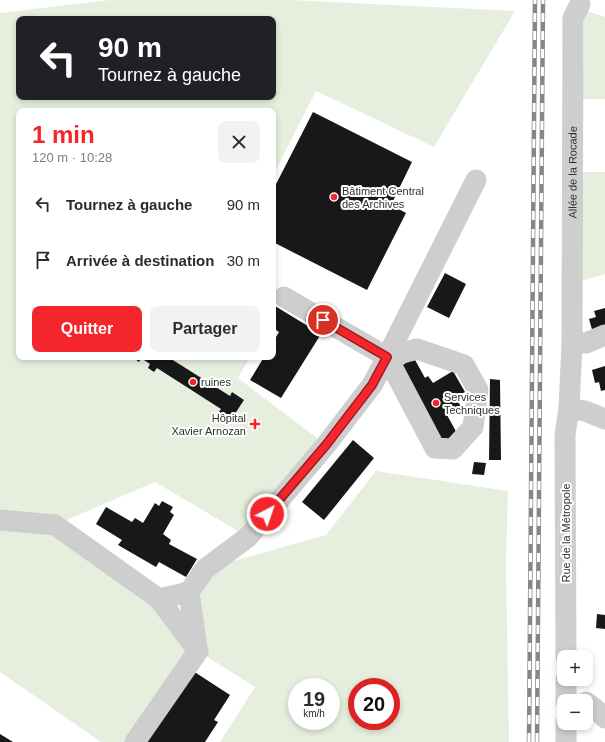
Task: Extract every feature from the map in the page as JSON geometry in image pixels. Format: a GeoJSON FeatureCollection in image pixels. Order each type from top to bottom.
{"type":"FeatureCollection","features":[{"type":"Feature","properties":{"kind":"street","name":"Allée de la Rocade"},"geometry":{"type":"LineString","coordinates":[[569,408],[572,343],[573,18],[580,4]]}},
{"type":"Feature","properties":{"kind":"street"},"geometry":{"type":"LineString","coordinates":[[159,599],[189,592],[205,569],[248,537],[326,445],[372,385],[476,180]]}},
{"type":"Feature","properties":{"kind":"street"},"geometry":{"type":"LineString","coordinates":[[284,297],[387,357],[435,448],[453,449],[473,427],[478,390],[464,365],[417,349],[387,357]]}},
{"type":"Feature","properties":{"kind":"street"},"geometry":{"type":"LineString","coordinates":[[572,343],[586,343],[605,335]]}},
{"type":"Feature","properties":{"kind":"street"},"geometry":{"type":"LineString","coordinates":[[569,408],[605,419]]}},
{"type":"Feature","properties":{"kind":"street","name":"Rue de la Métropole"},"geometry":{"type":"LineString","coordinates":[[566,650],[565,435],[569,408]]}},
{"type":"Feature","properties":{"kind":"street"},"geometry":{"type":"LineString","coordinates":[[0,520],[54,525],[159,599],[198,651]]}},
{"type":"Feature","properties":{"kind":"street"},"geometry":{"type":"LineString","coordinates":[[135,742],[198,651],[189,592]]}},
{"type":"Feature","properties":{"kind":"street"},"geometry":{"type":"LineString","coordinates":[[593,706],[605,718]]}},
{"type":"Feature","properties":{"kind":"street"},"geometry":{"type":"LineString","coordinates":[[566,730],[566,742]]}},
{"type":"Feature","properties":{"kind":"green space"},"geometry":{"type":"Polygon","coordinates":[[[110,0],[292,0],[515,11],[434,147],[316,91],[276,170],[276,108],[16,108],[16,360],[248,360],[238,378],[326,445],[248,537],[155,482],[55,525],[159,599],[197,650],[189,592],[205,569],[326,535],[376,471],[508,491],[506,563],[509,742],[220,742],[255,687],[198,651],[135,742],[101,742],[0,672],[0,13],[110,0]]]}},
{"type":"Feature","properties":{"kind":"green space"},"geometry":{"type":"Polygon","coordinates":[[[584,10],[605,17],[605,99],[583,99],[584,10]]]}},
{"type":"Feature","properties":{"kind":"green space"},"geometry":{"type":"Polygon","coordinates":[[[582,172],[605,172],[605,274],[581,281],[582,172]]]}},
{"type":"Feature","properties":{"kind":"building","name":"Bâtiment Central des Archives"},"geometry":{"type":"Polygon","coordinates":[[[313,112],[412,162],[391,205],[406,213],[367,290],[276,244],[276,184],[313,112]]]}},
{"type":"Feature","properties":{"kind":"building"},"geometry":{"type":"Polygon","coordinates":[[[445,273],[466,284],[449,318],[427,307],[445,273]]]}},
{"type":"Feature","properties":{"kind":"building"},"geometry":{"type":"Polygon","coordinates":[[[276,307],[321,334],[281,398],[250,380],[262,360],[276,360],[276,337],[279,332],[276,330],[276,307]]]}},
{"type":"Feature","properties":{"kind":"building"},"geometry":{"type":"Polygon","coordinates":[[[605,308],[605,330],[593,333],[589,319],[596,317],[594,311],[605,308]]]}},
{"type":"Feature","properties":{"kind":"building","name":"Services Techniques"},"geometry":{"type":"Polygon","coordinates":[[[414,358],[425,378],[428,376],[433,383],[453,371],[465,392],[456,397],[461,407],[447,415],[458,435],[441,445],[396,369],[414,358]]]}},
{"type":"Feature","properties":{"kind":"building","name":"ruines"},"geometry":{"type":"Polygon","coordinates":[[[144,360],[173,360],[230,396],[232,392],[244,400],[231,420],[219,412],[221,409],[157,368],[154,372],[148,368],[150,364],[144,360]]]}},
{"type":"Feature","properties":{"kind":"building"},"geometry":{"type":"Polygon","coordinates":[[[605,366],[605,390],[601,391],[599,382],[595,383],[592,370],[605,366]]]}},
{"type":"Feature","properties":{"kind":"building"},"geometry":{"type":"Polygon","coordinates":[[[490,379],[500,380],[501,460],[489,460],[490,379]]]}},
{"type":"Feature","properties":{"kind":"building"},"geometry":{"type":"Polygon","coordinates":[[[353,440],[374,458],[324,520],[302,502],[353,440]]]}},
{"type":"Feature","properties":{"kind":"building"},"geometry":{"type":"Polygon","coordinates":[[[474,462],[486,463],[484,475],[472,474],[474,462]]]}},
{"type":"Feature","properties":{"kind":"building"},"geometry":{"type":"Polygon","coordinates":[[[162,501],[173,507],[170,512],[174,515],[163,534],[171,540],[169,544],[197,559],[186,577],[159,562],[156,567],[118,545],[122,540],[96,524],[106,507],[132,522],[135,518],[143,523],[155,503],[159,506],[162,501]]]}},
{"type":"Feature","properties":{"kind":"building"},"geometry":{"type":"Polygon","coordinates":[[[597,614],[605,615],[605,629],[596,628],[597,614]]]}},
{"type":"Feature","properties":{"kind":"building"},"geometry":{"type":"Polygon","coordinates":[[[193,671],[230,695],[214,720],[218,722],[205,742],[146,742],[193,671]]]}},
{"type":"Feature","properties":{"kind":"building"},"geometry":{"type":"Polygon","coordinates":[[[0,734],[13,742],[0,742],[0,734]]]}},
{"type":"Feature","properties":{"kind":"railway"},"geometry":{"type":"LineString","coordinates":[[529,742],[535,0]]}},
{"type":"Feature","properties":{"kind":"railway"},"geometry":{"type":"LineString","coordinates":[[537,742],[543,0]]}},
{"type":"Feature","properties":{"kind":"place","name":"Bâtiment Central des Archives"},"geometry":{"type":"Point","coordinates":[334,197]}},
{"type":"Feature","properties":{"kind":"place","name":"ruines"},"geometry":{"type":"Point","coordinates":[193,382]}},
{"type":"Feature","properties":{"kind":"place","name":"Services Techniques"},"geometry":{"type":"Point","coordinates":[436,403]}},
{"type":"Feature","properties":{"kind":"place","name":"Hôpital Xavier Arnozan"},"geometry":{"type":"Point","coordinates":[255,424]}},
{"type":"Feature","properties":{"kind":"route"},"geometry":{"type":"LineString","coordinates":[[267,514],[326,445],[372,385],[387,357],[323,320]]}}]}
